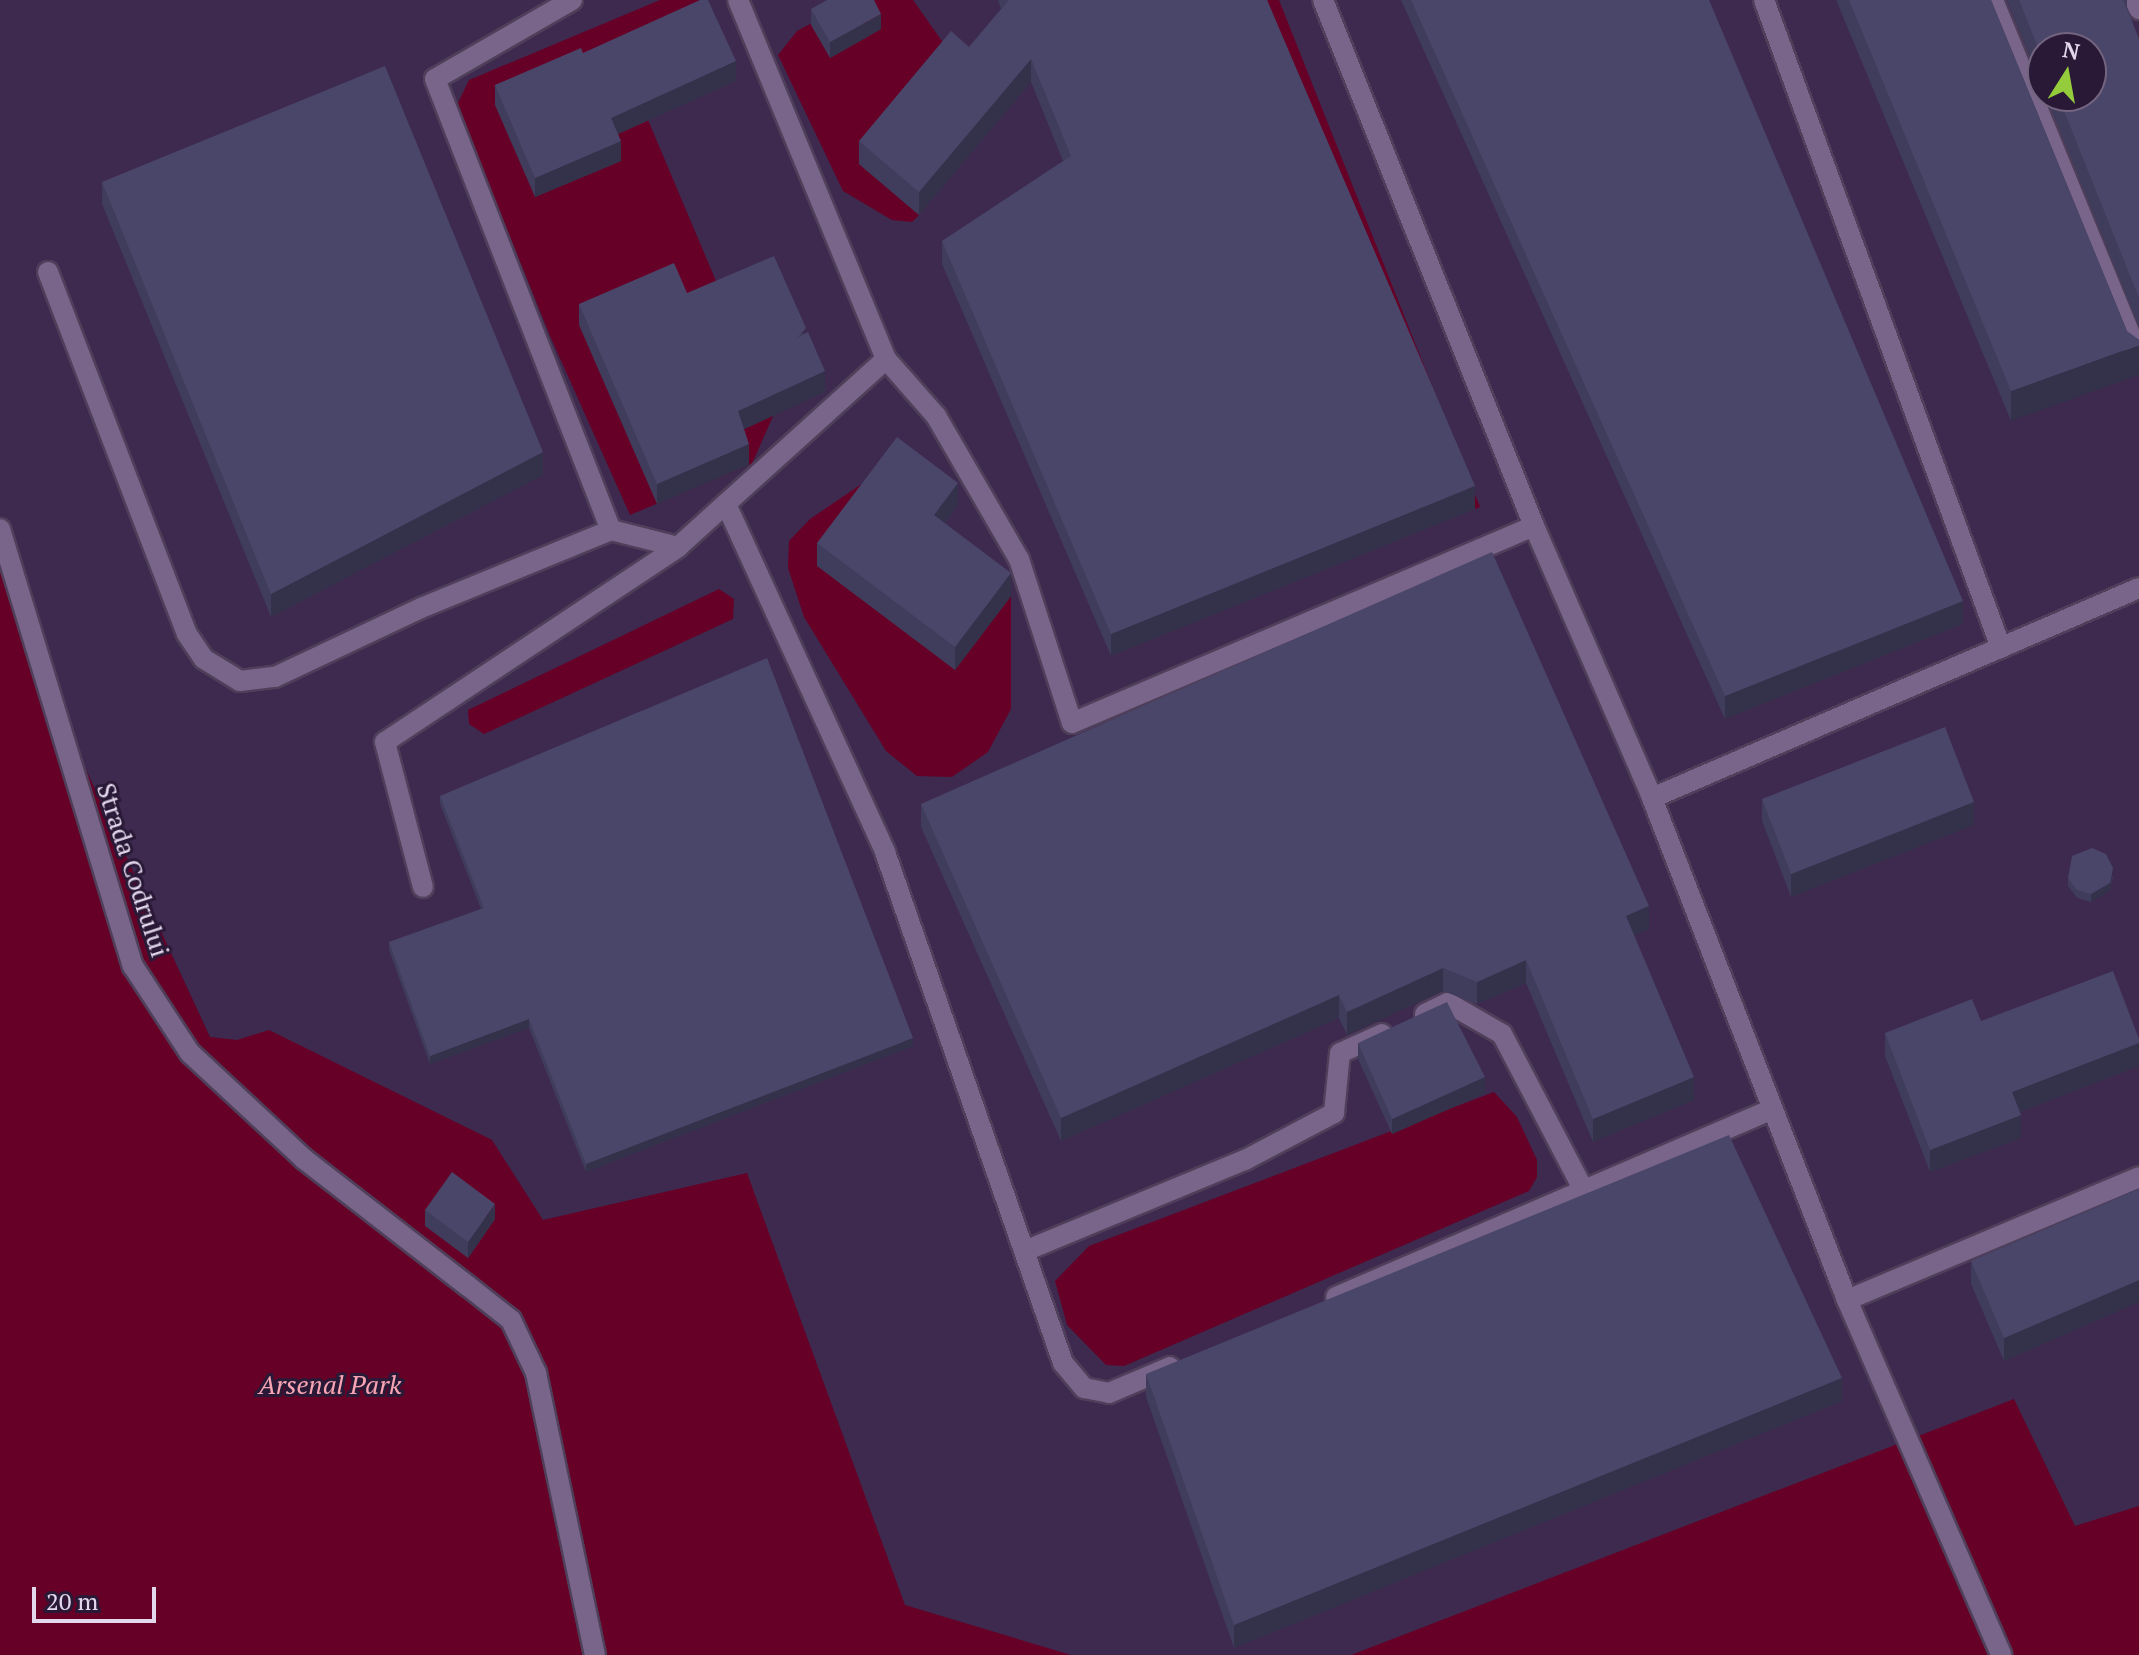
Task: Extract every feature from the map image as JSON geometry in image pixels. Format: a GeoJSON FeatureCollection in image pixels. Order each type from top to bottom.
{"type":"FeatureCollection","features":[{"type":"Feature","properties":{"kind":"street"},"geometry":{"type":"LineString","coordinates":[[572,0],[435,79],[611,530]]}},
{"type":"Feature","properties":{"kind":"street"},"geometry":{"type":"LineString","coordinates":[[738,0],[886,359],[936,416],[1019,559],[1072,723],[1534,526]]}},
{"type":"Feature","properties":{"kind":"street"},"geometry":{"type":"LineString","coordinates":[[1323,0],[1534,526],[1652,798],[1770,1110],[1847,1300],[2001,1655]]}},
{"type":"Feature","properties":{"kind":"street"},"geometry":{"type":"LineString","coordinates":[[1764,0],[2001,648]]}},
{"type":"Feature","properties":{"kind":"street"},"geometry":{"type":"LineString","coordinates":[[1993,0],[2139,356]]}},
{"type":"Feature","properties":{"kind":"street"},"geometry":{"type":"LineString","coordinates":[[2135,0],[2139,9]]}},
{"type":"Feature","properties":{"kind":"street"},"geometry":{"type":"LineString","coordinates":[[48,272],[187,634],[204,659],[240,681],[275,677],[421,608],[611,530],[678,547]]}},
{"type":"Feature","properties":{"kind":"street"},"geometry":{"type":"LineString","coordinates":[[423,887],[385,742],[678,547],[886,359]]}},
{"type":"Feature","properties":{"kind":"street"},"geometry":{"type":"LineString","coordinates":[[726,504],[885,852],[1063,1363],[1084,1388],[1109,1393],[1196,1356]]}},
{"type":"Feature","properties":{"kind":"street","name":"Strada Codrului"},"geometry":{"type":"LineString","coordinates":[[0,529],[133,966],[190,1053],[304,1159],[511,1320],[536,1373],[595,1655]]}},
{"type":"Feature","properties":{"kind":"street"},"geometry":{"type":"LineString","coordinates":[[1652,798],[2139,588]]}},
{"type":"Feature","properties":{"kind":"street"},"geometry":{"type":"LineString","coordinates":[[1025,1251],[1245,1160],[1334,1113],[1340,1053],[1448,1003],[1502,1034],[1584,1191]]}},
{"type":"Feature","properties":{"kind":"street"},"geometry":{"type":"LineString","coordinates":[[1311,1307],[1770,1110]]}},
{"type":"Feature","properties":{"kind":"street"},"geometry":{"type":"LineString","coordinates":[[1847,1300],[2139,1177]]}},
{"type":"Feature","properties":{"kind":"shaded area"},"geometry":{"type":"Polygon","coordinates":[[[0,0],[2139,0],[2139,1506],[1714,1655],[719,1655],[210,1037],[17,621],[0,570],[0,0]]]}},
{"type":"Feature","properties":{"kind":"green space"},"geometry":{"type":"Polygon","coordinates":[[[660,0],[699,0],[706,17],[621,56],[773,416],[752,464],[630,515],[550,336],[457,105],[469,80],[660,0]]]}},
{"type":"Feature","properties":{"kind":"green space"},"geometry":{"type":"Polygon","coordinates":[[[855,0],[913,0],[951,54],[859,164],[919,215],[912,222],[892,220],[843,191],[778,55],[797,31],[855,0]]]}},
{"type":"Feature","properties":{"kind":"green space"},"geometry":{"type":"Polygon","coordinates":[[[1257,0],[1279,0],[1480,507],[1475,509],[1257,0]]]}},
{"type":"Feature","properties":{"kind":"green space"},"geometry":{"type":"Polygon","coordinates":[[[897,460],[954,670],[1011,596],[1011,709],[988,752],[952,777],[917,776],[886,751],[804,617],[788,568],[789,541],[810,519],[897,460]]]}},
{"type":"Feature","properties":{"kind":"green space","name":"Arsenal Park"},"geometry":{"type":"Polygon","coordinates":[[[0,570],[17,621],[210,1037],[237,1040],[269,1030],[492,1140],[543,1220],[747,1173],[905,1605],[1071,1655],[0,1655],[0,570]]]}},
{"type":"Feature","properties":{"kind":"green space"},"geometry":{"type":"Polygon","coordinates":[[[719,589],[734,599],[733,619],[484,734],[469,724],[468,710],[719,589]]]}},
{"type":"Feature","properties":{"kind":"green space"},"geometry":{"type":"Polygon","coordinates":[[[1494,1092],[1517,1117],[1537,1160],[1537,1177],[1529,1191],[1124,1366],[1106,1365],[1067,1325],[1055,1281],[1089,1246],[1494,1092]]]}},
{"type":"Feature","properties":{"kind":"green space"},"geometry":{"type":"Polygon","coordinates":[[[2014,1399],[2075,1526],[2139,1506],[2139,1655],[1351,1655],[2014,1399]]]}},
{"type":"Feature","properties":{"kind":"building"},"geometry":{"type":"Polygon","coordinates":[[[700,0],[708,0],[736,61],[611,118],[621,141],[535,178],[495,85],[581,48],[583,53],[700,0]]]}},
{"type":"Feature","properties":{"kind":"building"},"geometry":{"type":"Polygon","coordinates":[[[827,0],[874,0],[881,14],[830,42],[811,9],[827,0]]]}},
{"type":"Feature","properties":{"kind":"building"},"geometry":{"type":"Polygon","coordinates":[[[1007,0],[1267,0],[1475,486],[1111,634],[942,241],[1071,156],[1031,59],[919,192],[859,141],[951,31],[969,47],[1007,0]]]}},
{"type":"Feature","properties":{"kind":"building"},"geometry":{"type":"Polygon","coordinates":[[[1411,0],[1709,0],[1963,601],[1725,696],[1411,0]]]}},
{"type":"Feature","properties":{"kind":"building"},"geometry":{"type":"Polygon","coordinates":[[[1849,0],[1991,0],[2027,88],[2027,112],[2037,112],[2127,331],[2139,339],[2139,345],[2011,391],[1849,0]]]}},
{"type":"Feature","properties":{"kind":"building"},"geometry":{"type":"Polygon","coordinates":[[[2019,0],[2123,0],[2139,39],[2139,298],[2064,112],[2107,112],[2107,32],[2032,32],[2019,0]]]}},
{"type":"Feature","properties":{"kind":"building"},"geometry":{"type":"Polygon","coordinates":[[[385,66],[543,452],[271,594],[102,182],[385,66]]]}},
{"type":"Feature","properties":{"kind":"building"},"geometry":{"type":"Polygon","coordinates":[[[774,256],[806,328],[796,339],[808,332],[825,371],[738,411],[749,444],[657,484],[579,304],[674,263],[687,293],[774,256]]]}},
{"type":"Feature","properties":{"kind":"building"},"geometry":{"type":"Polygon","coordinates":[[[897,437],[958,483],[934,515],[1011,573],[955,647],[817,543],[897,437]]]}},
{"type":"Feature","properties":{"kind":"building"},"geometry":{"type":"Polygon","coordinates":[[[1492,552],[1649,906],[1626,916],[1694,1077],[1593,1119],[1526,960],[1477,982],[1443,968],[1347,1012],[1339,995],[1061,1118],[921,804],[1492,552]]]}},
{"type":"Feature","properties":{"kind":"building"},"geometry":{"type":"Polygon","coordinates":[[[767,658],[913,1038],[586,1164],[529,1019],[430,1056],[389,942],[484,908],[440,796],[767,658]]]}},
{"type":"Feature","properties":{"kind":"building"},"geometry":{"type":"Polygon","coordinates":[[[1945,727],[1974,802],[1791,874],[1762,799],[1945,727]]]}},
{"type":"Feature","properties":{"kind":"building"},"geometry":{"type":"Polygon","coordinates":[[[2092,848],[2106,854],[2113,868],[2110,883],[2091,894],[2077,890],[2068,878],[2072,856],[2092,848]]]}},
{"type":"Feature","properties":{"kind":"building"},"geometry":{"type":"Polygon","coordinates":[[[2113,971],[2139,1043],[2012,1092],[2021,1115],[1930,1150],[1885,1033],[1972,999],[1981,1021],[2113,971]]]}},
{"type":"Feature","properties":{"kind":"building"},"geometry":{"type":"Polygon","coordinates":[[[1447,1002],[1485,1077],[1392,1119],[1358,1043],[1447,1002]]]}},
{"type":"Feature","properties":{"kind":"building"},"geometry":{"type":"Polygon","coordinates":[[[1729,1135],[1842,1378],[1234,1625],[1146,1374],[1729,1135]]]}},
{"type":"Feature","properties":{"kind":"building"},"geometry":{"type":"Polygon","coordinates":[[[452,1172],[495,1204],[468,1242],[425,1210],[452,1172]]]}},
{"type":"Feature","properties":{"kind":"building"},"geometry":{"type":"Polygon","coordinates":[[[2139,1189],[2139,1280],[2004,1338],[1971,1261],[2139,1189]]]}}]}
